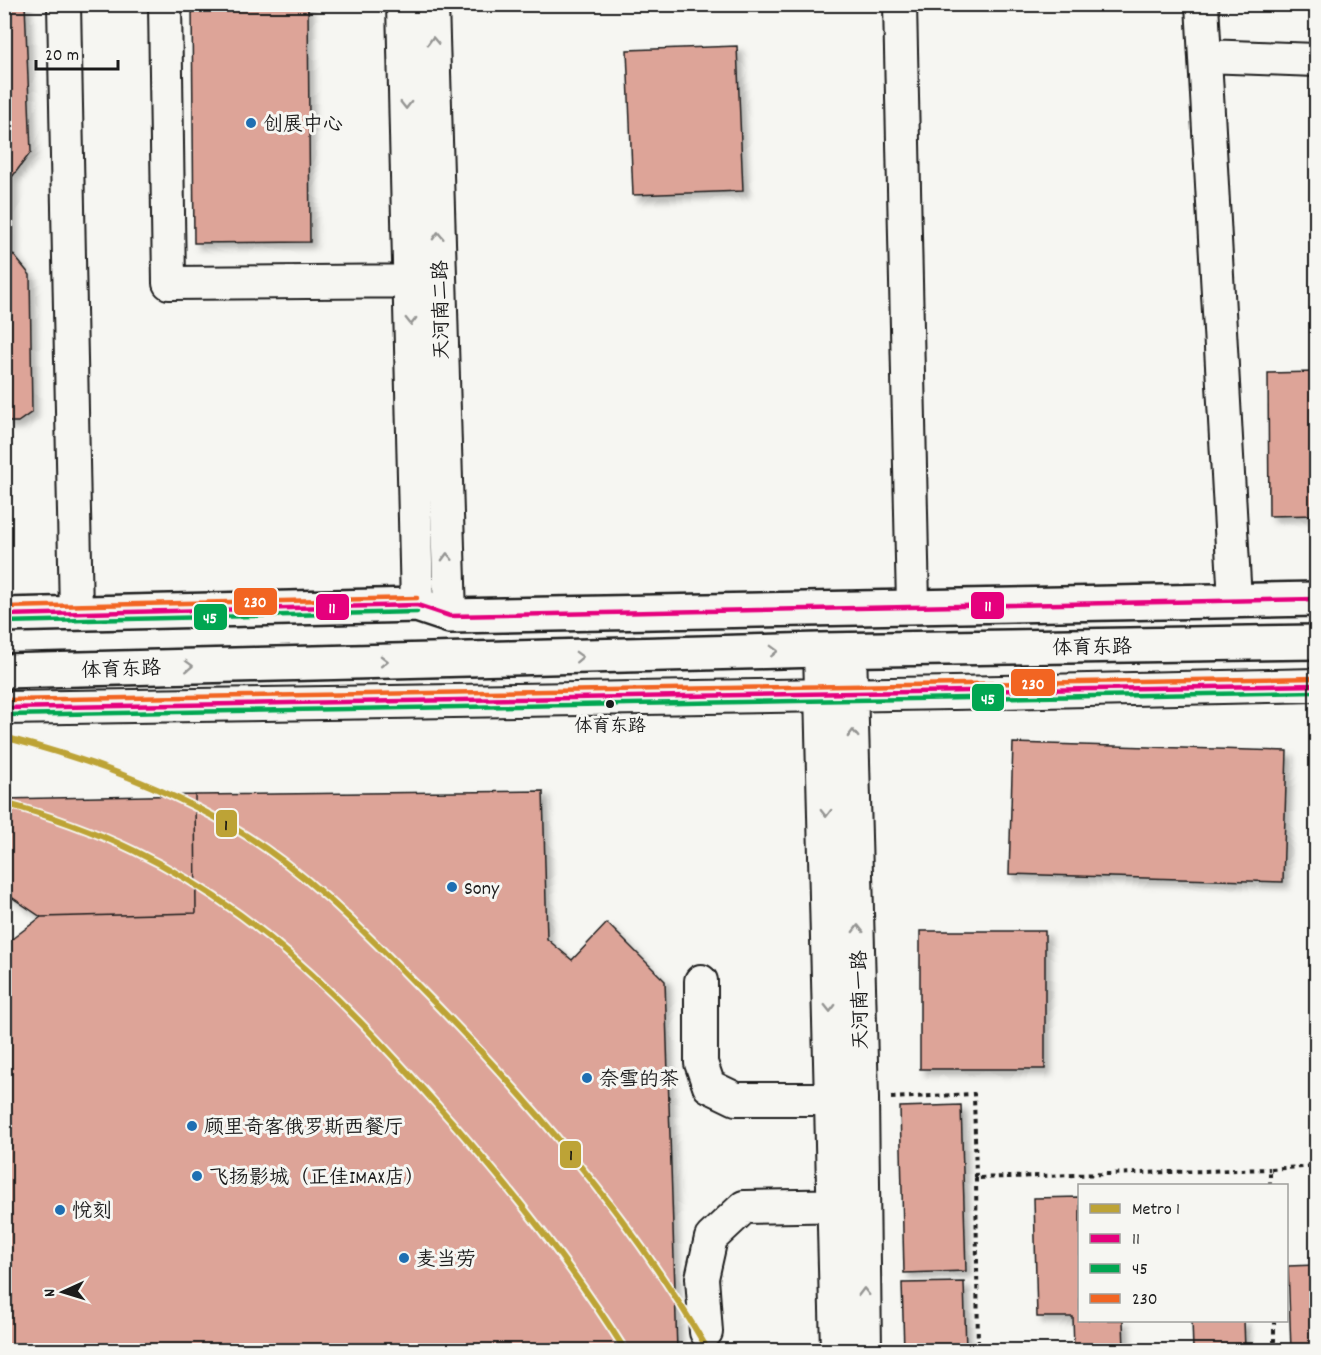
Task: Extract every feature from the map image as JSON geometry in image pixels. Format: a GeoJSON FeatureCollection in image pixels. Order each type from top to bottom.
{"type":"FeatureCollection","features":[{"type":"Feature","properties":{"kind":"main road"},"geometry":{"type":"LineString","coordinates":[[4,615],[417,605],[450,616],[1317,598]]}},
{"type":"Feature","properties":{"kind":"main road","name":"体育东路"},"geometry":{"type":"LineString","coordinates":[[4,671],[835,650],[1317,642]]}},
{"type":"Feature","properties":{"kind":"street"},"geometry":{"type":"LineString","coordinates":[[64,4],[76,613]]}},
{"type":"Feature","properties":{"kind":"street"},"geometry":{"type":"LineString","coordinates":[[165,4],[170,284],[425,281]]}},
{"type":"Feature","properties":{"kind":"street","name":"天河南二路"},"geometry":{"type":"LineString","coordinates":[[403,4],[450,616]]}},
{"type":"Feature","properties":{"kind":"street","name":"天河南二路"},"geometry":{"type":"LineString","coordinates":[[417,605],[432,4]]}},
{"type":"Feature","properties":{"kind":"street"},"geometry":{"type":"LineString","coordinates":[[900,4],[913,605]]}},
{"type":"Feature","properties":{"kind":"street"},"geometry":{"type":"LineString","coordinates":[[1202,4],[1236,601]]}},
{"type":"Feature","properties":{"kind":"street"},"geometry":{"type":"LineString","coordinates":[[1205,56],[1317,60]]}},
{"type":"Feature","properties":{"kind":"street"},"geometry":{"type":"LineString","coordinates":[[835,650],[859,1099],[837,1350]]}},
{"type":"Feature","properties":{"kind":"street"},"geometry":{"type":"LineString","coordinates":[[4,708],[1317,685]]}},
{"type":"Feature","properties":{"kind":"street"},"geometry":{"type":"LineString","coordinates":[[700,981],[701,1063],[709,1086],[736,1099],[859,1099]]}},
{"type":"Feature","properties":{"kind":"street"},"geometry":{"type":"LineString","coordinates":[[706,1332],[702,1278],[711,1238],[744,1208],[848,1205]]}},
{"type":"Feature","properties":{"kind":"street"},"geometry":{"type":"LineString","coordinates":[[848,1205],[865,1350]]}},
{"type":"Feature","properties":{"kind":"path"},"geometry":{"type":"LineString","coordinates":[[859,1099],[974,1094],[978,1350]]}},
{"type":"Feature","properties":{"kind":"path"},"geometry":{"type":"LineString","coordinates":[[976,1178],[1317,1166]]}},
{"type":"Feature","properties":{"kind":"path"},"geometry":{"type":"LineString","coordinates":[[1270,1168],[1270,1184]]}},
{"type":"Feature","properties":{"kind":"path"},"geometry":{"type":"LineString","coordinates":[[1274,1322],[1274,1350]]}},
{"type":"Feature","properties":{"kind":"building"},"geometry":{"type":"Polygon","coordinates":[[[4,4],[25,4],[31,152],[12,177],[12,253],[30,275],[32,412],[18,422],[4,422],[4,4]]]}},
{"type":"Feature","properties":{"kind":"building","name":"创展中心"},"geometry":{"type":"Polygon","coordinates":[[[192,4],[308,4],[310,242],[194,243],[192,4]]]}},
{"type":"Feature","properties":{"kind":"building"},"geometry":{"type":"Polygon","coordinates":[[[737,46],[743,191],[633,195],[627,50],[737,46]]]}},
{"type":"Feature","properties":{"kind":"building"},"geometry":{"type":"Polygon","coordinates":[[[4,253],[12,253],[30,275],[32,412],[18,422],[4,422],[4,253]]]}},
{"type":"Feature","properties":{"kind":"building"},"geometry":{"type":"Polygon","coordinates":[[[1316,372],[1316,515],[1269,516],[1268,373],[1316,372]]]}},
{"type":"Feature","properties":{"kind":"building"},"geometry":{"type":"Polygon","coordinates":[[[1013,743],[1287,751],[1283,882],[1009,874],[1013,743]]]}},
{"type":"Feature","properties":{"kind":"building"},"geometry":{"type":"Polygon","coordinates":[[[543,791],[547,939],[572,960],[607,923],[665,981],[677,1350],[4,1350],[4,945],[41,917],[196,913],[195,795],[543,791]]]}},
{"type":"Feature","properties":{"kind":"building"},"geometry":{"type":"Polygon","coordinates":[[[195,795],[196,913],[41,917],[4,892],[4,799],[195,795]]]}},
{"type":"Feature","properties":{"kind":"building"},"geometry":{"type":"Polygon","coordinates":[[[920,931],[1045,931],[1045,1069],[920,1069],[920,931]]]}},
{"type":"Feature","properties":{"kind":"building"},"geometry":{"type":"Polygon","coordinates":[[[961,1105],[966,1271],[904,1273],[900,1107],[961,1105]]]}},
{"type":"Feature","properties":{"kind":"building"},"geometry":{"type":"Polygon","coordinates":[[[1078,1197],[1078,1322],[1123,1322],[1124,1350],[1074,1350],[1073,1317],[1037,1317],[1034,1198],[1078,1197]]]}},
{"type":"Feature","properties":{"kind":"building"},"geometry":{"type":"Polygon","coordinates":[[[1316,1265],[1316,1350],[1291,1350],[1288,1266],[1316,1265]]]}},
{"type":"Feature","properties":{"kind":"building"},"geometry":{"type":"Polygon","coordinates":[[[964,1282],[966,1350],[904,1350],[902,1283],[964,1282]]]}},
{"type":"Feature","properties":{"kind":"building"},"geometry":{"type":"Polygon","coordinates":[[[1192,1322],[1244,1322],[1245,1350],[1193,1350],[1192,1322]]]}},
{"type":"Feature","properties":{"kind":"metro line","name":"1"},"geometry":{"type":"LineString","coordinates":[[4,737],[93,764],[178,798],[257,843],[282,860],[328,899],[456,1025],[573,1157],[644,1251],[708,1350]]}},
{"type":"Feature","properties":{"kind":"metro line","name":"1"},"geometry":{"type":"LineString","coordinates":[[4,803],[72,825],[134,850],[189,881],[240,915],[289,954],[382,1044],[482,1157],[557,1251],[625,1350]]}},
{"type":"Feature","properties":{"kind":"transit line","name":"230"},"geometry":{"type":"LineString","coordinates":[[4,607],[417,598]]}},
{"type":"Feature","properties":{"kind":"transit line","name":"11"},"geometry":{"type":"LineString","coordinates":[[4,615],[417,605],[450,616],[1316,599]]}},
{"type":"Feature","properties":{"kind":"transit line","name":"45"},"geometry":{"type":"LineString","coordinates":[[4,622],[417,612]]}},
{"type":"Feature","properties":{"kind":"transit line","name":"230"},"geometry":{"type":"LineString","coordinates":[[4,700],[1316,678]]}},
{"type":"Feature","properties":{"kind":"transit line","name":"11"},"geometry":{"type":"LineString","coordinates":[[4,708],[1316,685]]}},
{"type":"Feature","properties":{"kind":"transit line","name":"45"},"geometry":{"type":"LineString","coordinates":[[4,715],[1316,692]]}},
{"type":"Feature","properties":{"kind":"place","name":"创展中心"},"geometry":{"type":"Point","coordinates":[251,123]}},
{"type":"Feature","properties":{"kind":"place","name":"体育东路"},"geometry":{"type":"Point","coordinates":[610,704]}},
{"type":"Feature","properties":{"kind":"place","name":"Sony"},"geometry":{"type":"Point","coordinates":[452,887]}},
{"type":"Feature","properties":{"kind":"place","name":"奈雪的茶"},"geometry":{"type":"Point","coordinates":[587,1078]}},
{"type":"Feature","properties":{"kind":"place","name":"顾里奇客俄罗斯西餐厅"},"geometry":{"type":"Point","coordinates":[192,1126]}},
{"type":"Feature","properties":{"kind":"place","name":"飞扬影城（正佳IMAX店）"},"geometry":{"type":"Point","coordinates":[197,1176]}},
{"type":"Feature","properties":{"kind":"place","name":"悦刻"},"geometry":{"type":"Point","coordinates":[60,1210]}},
{"type":"Feature","properties":{"kind":"place","name":"麦当劳"},"geometry":{"type":"Point","coordinates":[404,1258]}}]}
